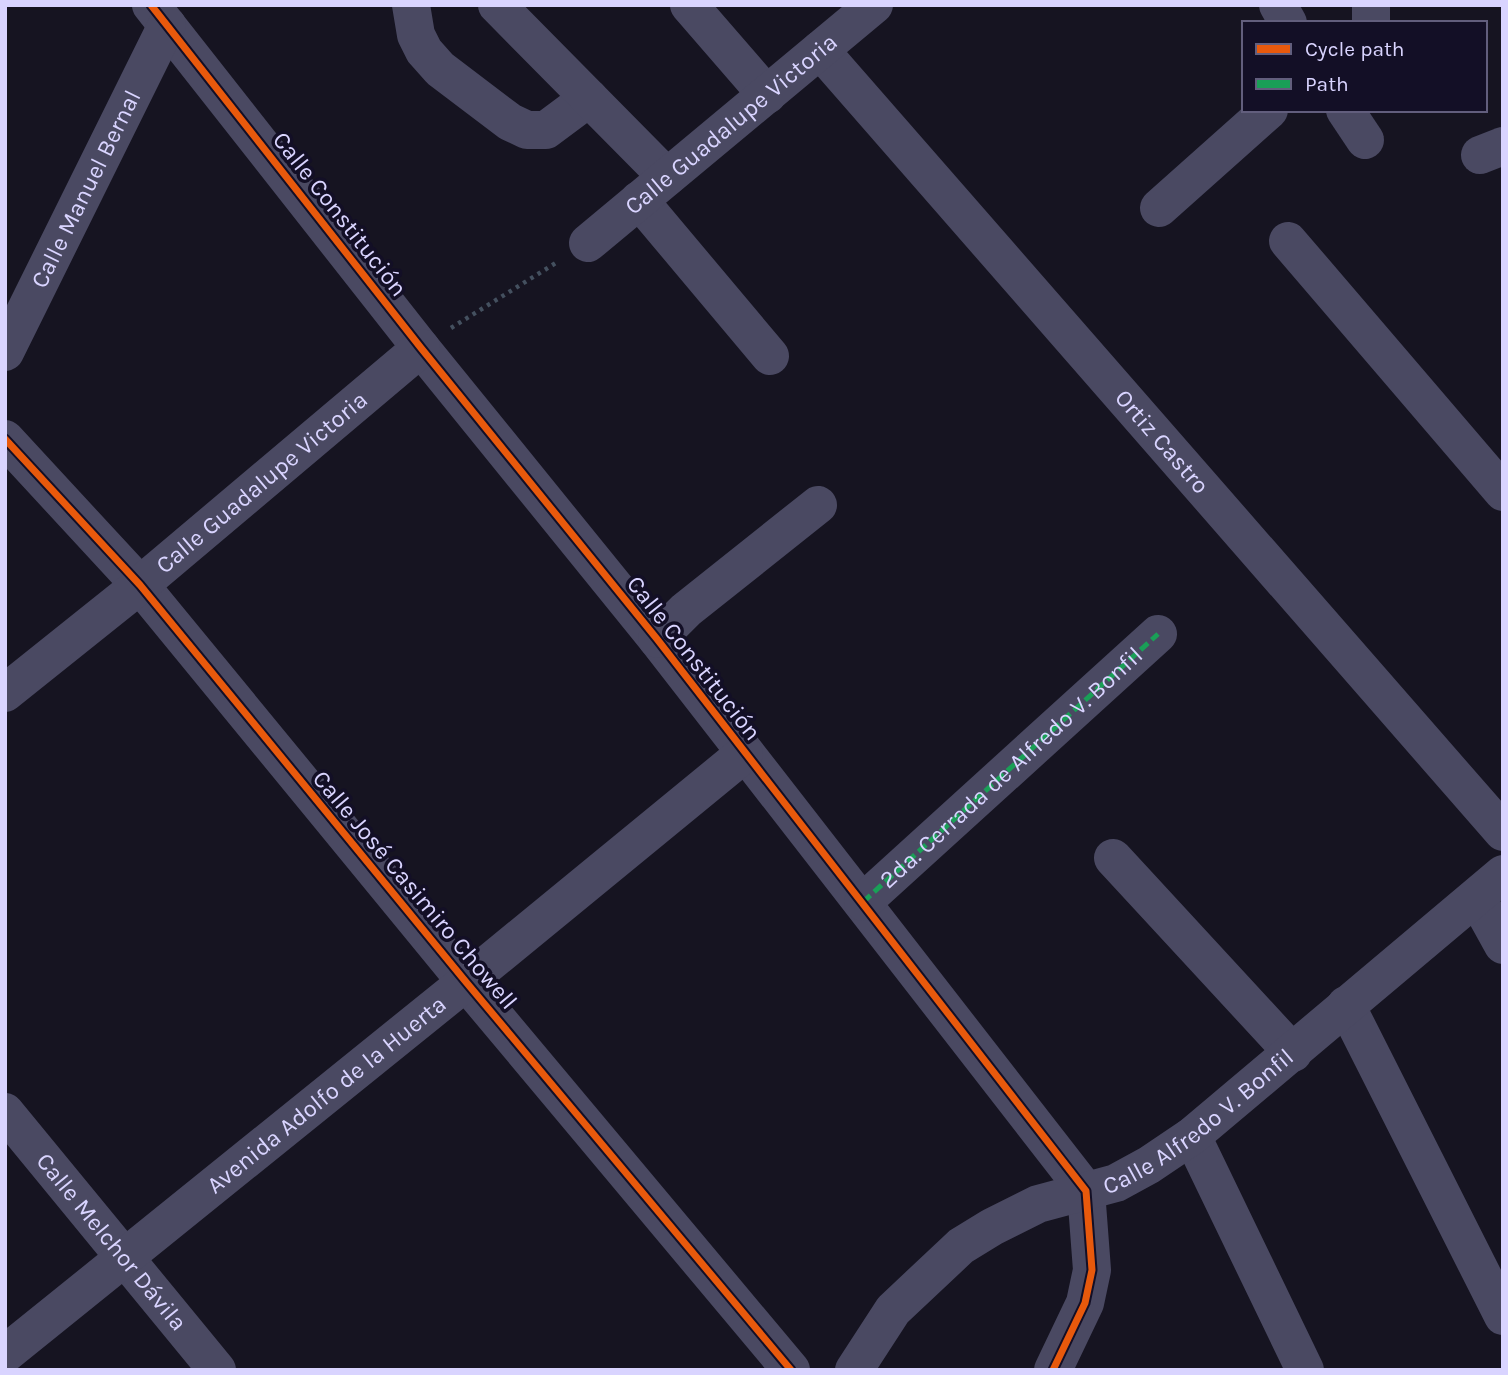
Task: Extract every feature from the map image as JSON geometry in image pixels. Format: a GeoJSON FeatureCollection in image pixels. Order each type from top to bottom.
{"type":"FeatureCollection","features":[{"type":"Feature","properties":{"kind":"street"},"geometry":{"type":"LineString","coordinates":[[411,5],[416,35],[424,51],[440,69],[510,122],[527,130],[546,130],[589,98]]}},
{"type":"Feature","properties":{"kind":"street"},"geometry":{"type":"LineString","coordinates":[[497,5],[589,98],[770,356]]}},
{"type":"Feature","properties":{"kind":"street"},"geometry":{"type":"LineString","coordinates":[[689,5],[767,94]]}},
{"type":"Feature","properties":{"kind":"street","name":"Calle Guadalupe Victoria"},"geometry":{"type":"LineString","coordinates":[[588,243],[874,5]]}},
{"type":"Feature","properties":{"kind":"street"},"geometry":{"type":"LineString","coordinates":[[1278,5],[1287,21]]}},
{"type":"Feature","properties":{"kind":"street","name":"Calle Constitución"},"geometry":{"type":"LineString","coordinates":[[159,15],[421,348],[657,639],[1086,1191]]}},
{"type":"Feature","properties":{"kind":"street","name":"Calle Manuel Bernal"},"geometry":{"type":"LineString","coordinates":[[5,352],[159,15]]}},
{"type":"Feature","properties":{"kind":"street","name":"Ortiz Castro"},"geometry":{"type":"LineString","coordinates":[[820,50],[1503,832]]}},
{"type":"Feature","properties":{"kind":"street"},"geometry":{"type":"LineString","coordinates":[[1159,208],[1267,112]]}},
{"type":"Feature","properties":{"kind":"street"},"geometry":{"type":"LineString","coordinates":[[1288,241],[1503,492]]}},
{"type":"Feature","properties":{"kind":"street","name":"Calle Guadalupe Victoria"},"geometry":{"type":"LineString","coordinates":[[5,693],[140,585],[421,348]]}},
{"type":"Feature","properties":{"kind":"street","name":"Calle José Casimiro Chowell"},"geometry":{"type":"LineString","coordinates":[[5,439],[140,585],[466,982],[791,1370]]}},
{"type":"Feature","properties":{"kind":"street"},"geometry":{"type":"LineString","coordinates":[[657,639],[686,610],[818,505]]}},
{"type":"Feature","properties":{"kind":"street","name":"2da. Cerrada de Alfredo V. Bonfil"},"geometry":{"type":"LineString","coordinates":[[863,902],[1158,634]]}},
{"type":"Feature","properties":{"kind":"street","name":"Avenida Adolfo de la Huerta"},"geometry":{"type":"LineString","coordinates":[[5,1354],[744,754]]}},
{"type":"Feature","properties":{"kind":"street"},"geometry":{"type":"LineString","coordinates":[[1113,858],[1293,1053]]}},
{"type":"Feature","properties":{"kind":"street"},"geometry":{"type":"LineString","coordinates":[[1490,886],[1503,945]]}},
{"type":"Feature","properties":{"kind":"street","name":"Calle Alfredo V. Bonfil"},"geometry":{"type":"LineString","coordinates":[[854,1370],[893,1310],[961,1246],[992,1227],[1038,1205],[1115,1183],[1149,1165],[1192,1136],[1490,886]]}},
{"type":"Feature","properties":{"kind":"street"},"geometry":{"type":"LineString","coordinates":[[1346,1005],[1503,1316]]}},
{"type":"Feature","properties":{"kind":"street","name":"Calle Melchor Dávila"},"geometry":{"type":"LineString","coordinates":[[5,1112],[218,1370]]}},
{"type":"Feature","properties":{"kind":"street"},"geometry":{"type":"LineString","coordinates":[[1192,1136],[1304,1370]]}},
{"type":"Feature","properties":{"kind":"street"},"geometry":{"type":"LineString","coordinates":[[1053,1370],[1084,1304],[1092,1270],[1086,1191]]}},
{"type":"Feature","properties":{"kind":"path"},"geometry":{"type":"LineString","coordinates":[[421,348],[588,243]]}},
{"type":"Feature","properties":{"kind":"marked path"},"geometry":{"type":"LineString","coordinates":[[863,902],[1158,634]]}},
{"type":"Feature","properties":{"kind":"cycle path"},"geometry":{"type":"LineString","coordinates":[[151,5],[421,348],[657,639],[1086,1191],[1092,1270],[1085,1303],[1053,1370]]}},
{"type":"Feature","properties":{"kind":"cycle path"},"geometry":{"type":"LineString","coordinates":[[5,439],[140,585],[466,982],[791,1370]]}}]}
